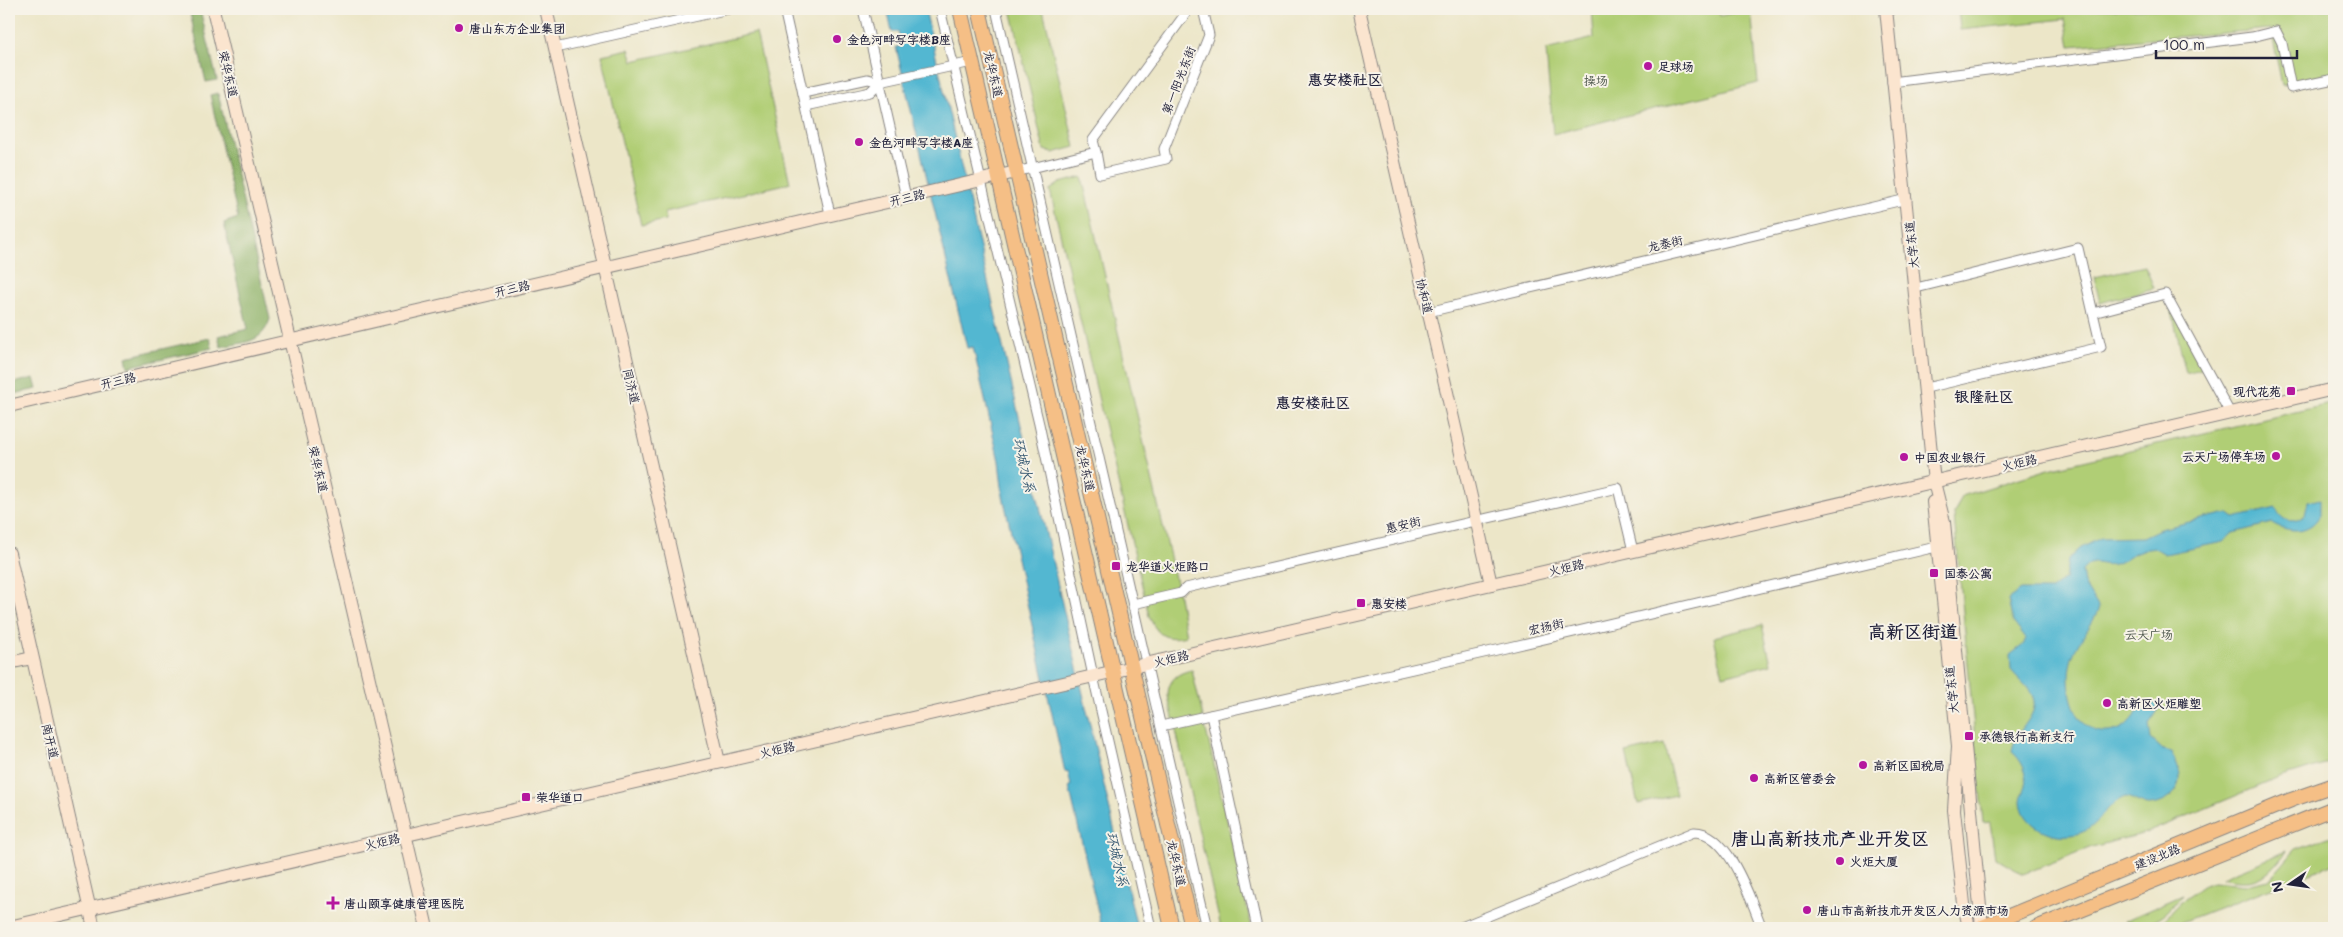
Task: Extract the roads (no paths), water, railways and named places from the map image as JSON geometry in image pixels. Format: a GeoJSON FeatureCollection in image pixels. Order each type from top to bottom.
{"type":"FeatureCollection","features":[{"type":"Feature","properties":{"kind":"main road","name":"龙华东道"},"geometry":{"type":"LineString","coordinates":[[960,9],[1172,928]]}},
{"type":"Feature","properties":{"kind":"main road","name":"龙华东道"},"geometry":{"type":"LineString","coordinates":[[980,9],[1016,172],[1133,667],[1192,928]]}},
{"type":"Feature","properties":{"kind":"main road","name":"建设北路"},"geometry":{"type":"LineString","coordinates":[[1978,928],[2291,800],[2334,785]]}},
{"type":"Feature","properties":{"kind":"main road","name":"建设北路"},"geometry":{"type":"LineString","coordinates":[[2036,928],[2334,808]]}},
{"type":"Feature","properties":{"kind":"street","name":"荣华东道"},"geometry":{"type":"LineString","coordinates":[[213,9],[427,928]]}},
{"type":"Feature","properties":{"kind":"street","name":"同济道"},"geometry":{"type":"LineString","coordinates":[[546,9],[719,762]]}},
{"type":"Feature","properties":{"kind":"street"},"geometry":{"type":"LineString","coordinates":[[555,48],[729,9]]}},
{"type":"Feature","properties":{"kind":"street"},"geometry":{"type":"LineString","coordinates":[[784,9],[830,214]]}},
{"type":"Feature","properties":{"kind":"street"},"geometry":{"type":"LineString","coordinates":[[863,9],[906,197]]}},
{"type":"Feature","properties":{"kind":"street"},"geometry":{"type":"LineString","coordinates":[[940,9],[1038,424],[1151,928]]}},
{"type":"Feature","properties":{"kind":"street"},"geometry":{"type":"LineString","coordinates":[[996,9],[1208,928]]}},
{"type":"Feature","properties":{"kind":"street"},"geometry":{"type":"LineString","coordinates":[[1016,172],[1096,152],[1093,140],[1188,9]]}},
{"type":"Feature","properties":{"kind":"street","name":"第一阳光东街"},"geometry":{"type":"LineString","coordinates":[[1096,152],[1100,174],[1166,159],[1164,149],[1209,35],[1203,9]]}},
{"type":"Feature","properties":{"kind":"street","name":"协和道"},"geometry":{"type":"LineString","coordinates":[[1359,9],[1490,584]]}},
{"type":"Feature","properties":{"kind":"street","name":"大学东道"},"geometry":{"type":"LineString","coordinates":[[1886,9],[1892,82],[1907,199],[1926,388],[1934,482],[1933,505],[1936,547],[1958,746],[1954,810],[1964,904],[1978,928]]}},
{"type":"Feature","properties":{"kind":"street"},"geometry":{"type":"LineString","coordinates":[[1892,82],[2252,37],[2276,31],[2282,43],[2292,88],[2334,80]]}},
{"type":"Feature","properties":{"kind":"street"},"geometry":{"type":"LineString","coordinates":[[803,93],[868,78],[880,82],[891,80],[972,62]]}},
{"type":"Feature","properties":{"kind":"street"},"geometry":{"type":"LineString","coordinates":[[806,106],[870,92],[880,82]]}},
{"type":"Feature","properties":{"kind":"street","name":"开三路"},"geometry":{"type":"LineString","coordinates":[[9,406],[1016,172]]}},
{"type":"Feature","properties":{"kind":"street","name":"龙泰街"},"geometry":{"type":"LineString","coordinates":[[1428,312],[1907,199]]}},
{"type":"Feature","properties":{"kind":"street"},"geometry":{"type":"LineString","coordinates":[[1916,288],[2078,248],[2101,348],[1926,388]]}},
{"type":"Feature","properties":{"kind":"street"},"geometry":{"type":"LineString","coordinates":[[2093,314],[2165,294],[2230,413]]}},
{"type":"Feature","properties":{"kind":"street","name":"火炬路"},"geometry":{"type":"LineString","coordinates":[[9,927],[2334,389]]}},
{"type":"Feature","properties":{"kind":"street","name":"大学东道"},"geometry":{"type":"LineString","coordinates":[[1934,482],[1944,522],[1978,928]]}},
{"type":"Feature","properties":{"kind":"street","name":"惠安街"},"geometry":{"type":"LineString","coordinates":[[1133,604],[1181,593],[1186,588],[1202,584],[1618,488],[1633,551]]}},
{"type":"Feature","properties":{"kind":"street","name":"宏扬街"},"geometry":{"type":"LineString","coordinates":[[1161,726],[1936,547]]}},
{"type":"Feature","properties":{"kind":"street","name":"南开道"},"geometry":{"type":"LineString","coordinates":[[9,553],[94,928]]}},
{"type":"Feature","properties":{"kind":"street"},"geometry":{"type":"LineString","coordinates":[[9,663],[32,658]]}},
{"type":"Feature","properties":{"kind":"street"},"geometry":{"type":"LineString","coordinates":[[1211,715],[1258,928]]}},
{"type":"Feature","properties":{"kind":"street"},"geometry":{"type":"LineString","coordinates":[[1459,928],[1694,832],[1703,832],[1712,838],[1735,864],[1762,928]]}},
{"type":"Feature","properties":{"kind":"water","name":"环城水系"},"geometry":{"type":"Polygon","coordinates":[[[887,9],[925,9],[1137,928],[1104,928],[1103,924],[1101,925],[1069,787],[1071,786],[1068,771],[1065,772],[1003,496],[999,461],[973,347],[967,348],[896,47],[902,46],[898,32],[892,32],[887,9]]]}},
{"type":"Feature","properties":{"kind":"water"},"geometry":{"type":"Polygon","coordinates":[[[2320,499],[2320,515],[2311,526],[2305,529],[2285,529],[2272,523],[2233,533],[2223,542],[2165,554],[2155,548],[2143,550],[2118,563],[2109,565],[2093,563],[2082,571],[2084,584],[2099,608],[2075,651],[2070,666],[2070,690],[2077,714],[2093,730],[2104,732],[2117,730],[2152,702],[2159,709],[2149,724],[2151,739],[2163,750],[2171,752],[2179,772],[2179,784],[2169,798],[2152,805],[2125,797],[2110,807],[2088,829],[2080,833],[2070,835],[2054,834],[2046,832],[2031,823],[2026,816],[2021,801],[2027,781],[2025,772],[2021,763],[2012,752],[2014,743],[2031,715],[2034,701],[2029,690],[2011,670],[2010,655],[2023,645],[2026,639],[2013,622],[2008,599],[2021,590],[2051,590],[2065,579],[2068,560],[2081,548],[2101,538],[2143,537],[2160,529],[2227,513],[2234,518],[2276,508],[2284,519],[2292,521],[2305,515],[2308,502],[2320,499]]]}},
{"type":"Feature","properties":{"kind":"place","name":"唐山东方企业集团"},"geometry":{"type":"Point","coordinates":[459,28]}},
{"type":"Feature","properties":{"kind":"place","name":"金色河畔写字楼B座"},"geometry":{"type":"Point","coordinates":[837,39]}},
{"type":"Feature","properties":{"kind":"place","name":"足球场"},"geometry":{"type":"Point","coordinates":[1648,66]}},
{"type":"Feature","properties":{"kind":"place","name":"金色河畔写字楼A座"},"geometry":{"type":"Point","coordinates":[859,142]}},
{"type":"Feature","properties":{"kind":"place","name":"现代花苑"},"geometry":{"type":"Point","coordinates":[2291,391]}},
{"type":"Feature","properties":{"kind":"place","name":"云天广场停车场"},"geometry":{"type":"Point","coordinates":[2276,456]}},
{"type":"Feature","properties":{"kind":"place","name":"中国农业银行"},"geometry":{"type":"Point","coordinates":[1904,457]}},
{"type":"Feature","properties":{"kind":"place","name":"龙华道火炬路口"},"geometry":{"type":"Point","coordinates":[1116,566]}},
{"type":"Feature","properties":{"kind":"place","name":"国泰公寓"},"geometry":{"type":"Point","coordinates":[1934,573]}},
{"type":"Feature","properties":{"kind":"place","name":"惠安楼"},"geometry":{"type":"Point","coordinates":[1361,603]}},
{"type":"Feature","properties":{"kind":"place","name":"高新区火炬雕塑"},"geometry":{"type":"Point","coordinates":[2107,703]}},
{"type":"Feature","properties":{"kind":"place","name":"承德银行高新支行"},"geometry":{"type":"Point","coordinates":[1969,736]}},
{"type":"Feature","properties":{"kind":"place","name":"高新区国税局"},"geometry":{"type":"Point","coordinates":[1863,765]}},
{"type":"Feature","properties":{"kind":"place","name":"高新区管委会"},"geometry":{"type":"Point","coordinates":[1754,778]}},
{"type":"Feature","properties":{"kind":"place","name":"荣华道口"},"geometry":{"type":"Point","coordinates":[526,797]}},
{"type":"Feature","properties":{"kind":"place","name":"火炬大厦"},"geometry":{"type":"Point","coordinates":[1840,861]}},
{"type":"Feature","properties":{"kind":"place","name":"唐山颐享健康管理医院"},"geometry":{"type":"Point","coordinates":[333,903]}},
{"type":"Feature","properties":{"kind":"place","name":"唐山市高新技术开发区人力资源市场"},"geometry":{"type":"Point","coordinates":[1807,910]}},
{"type":"Feature","properties":{"kind":"district","name":"惠安楼社区"},"geometry":{"type":"Point","coordinates":[1345,79]}},
{"type":"Feature","properties":{"kind":"district","name":"银隆社区"},"geometry":{"type":"Point","coordinates":[1984,396]}},
{"type":"Feature","properties":{"kind":"district","name":"惠安楼社区"},"geometry":{"type":"Point","coordinates":[1313,402]}},
{"type":"Feature","properties":{"kind":"district","name":"高新区街道"},"geometry":{"type":"Point","coordinates":[1913,631]}},
{"type":"Feature","properties":{"kind":"district","name":"唐山高新技术产业开发区"},"geometry":{"type":"Point","coordinates":[1830,838]}},
{"type":"Feature","properties":{"kind":"park label","name":"操场"},"geometry":{"type":"Point","coordinates":[1596,80]}},
{"type":"Feature","properties":{"kind":"park label","name":"云天广场"},"geometry":{"type":"Point","coordinates":[2149,634]}}]}
